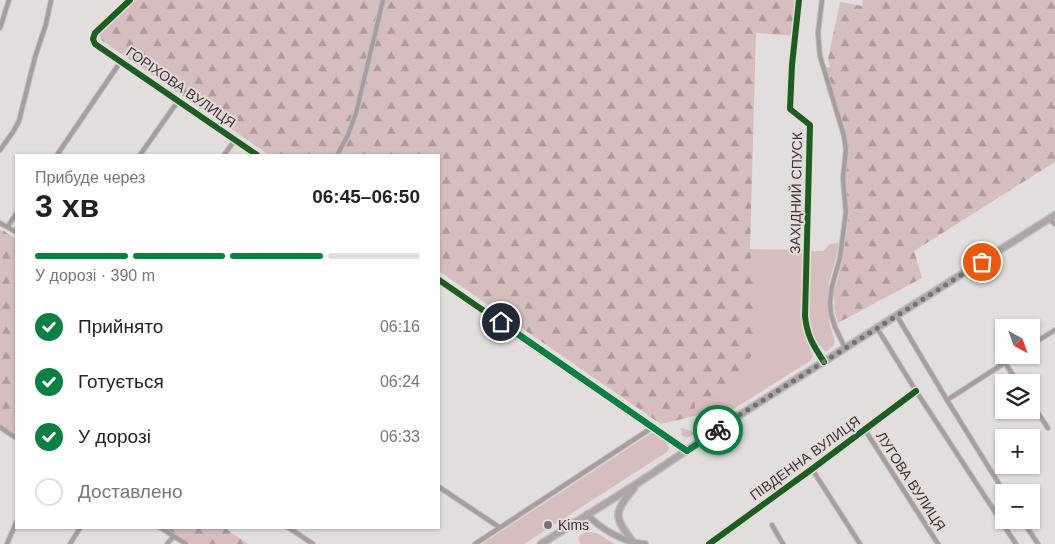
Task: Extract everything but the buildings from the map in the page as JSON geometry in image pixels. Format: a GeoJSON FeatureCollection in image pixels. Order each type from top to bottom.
{"type":"FeatureCollection","features":[{"type":"Feature","properties":{"kind":"highway"},"geometry":{"type":"LineString","coordinates":[[540,544],[1052,217]]}},
{"type":"Feature","properties":{"kind":"highway"},"geometry":{"type":"LineString","coordinates":[[631,543],[619,521],[619,515],[622,504],[638,483]]}},
{"type":"Feature","properties":{"kind":"main road"},"geometry":{"type":"LineString","coordinates":[[587,514],[600,526],[620,538],[631,543],[645,544]]}},
{"type":"Feature","properties":{"kind":"street"},"geometry":{"type":"LineString","coordinates":[[0,28],[9,0]]}},
{"type":"Feature","properties":{"kind":"street"},"geometry":{"type":"LineString","coordinates":[[0,150],[19,121],[35,57],[48,18],[51,0]]}},
{"type":"Feature","properties":{"kind":"street","name":"ГОРІХОВА ВУЛИЦЯ"},"geometry":{"type":"LineString","coordinates":[[130,0],[95,33],[93,38],[95,44],[256,154]]}},
{"type":"Feature","properties":{"kind":"street"},"geometry":{"type":"LineString","coordinates":[[338,154],[348,135],[356,113],[383,0]]}},
{"type":"Feature","properties":{"kind":"street","name":"ЗАХІДНИЙ СПУСК"},"geometry":{"type":"LineString","coordinates":[[799,0],[792,65],[790,110],[810,125],[805,316],[806,329],[824,362]]}},
{"type":"Feature","properties":{"kind":"street"},"geometry":{"type":"LineString","coordinates":[[822,0],[818,34],[820,56],[844,136],[846,150],[843,185],[846,212],[840,258],[832,286],[830,302],[835,327],[845,348]]}},
{"type":"Feature","properties":{"kind":"street"},"geometry":{"type":"LineString","coordinates":[[58,154],[121,61]]}},
{"type":"Feature","properties":{"kind":"street"},"geometry":{"type":"LineString","coordinates":[[141,154],[178,101]]}},
{"type":"Feature","properties":{"kind":"street"},"geometry":{"type":"LineString","coordinates":[[225,154],[235,140]]}},
{"type":"Feature","properties":{"kind":"street"},"geometry":{"type":"LineString","coordinates":[[8,226],[15,216]]}},
{"type":"Feature","properties":{"kind":"street"},"geometry":{"type":"LineString","coordinates":[[1052,217],[1055,224]]}},
{"type":"Feature","properties":{"kind":"street"},"geometry":{"type":"LineString","coordinates":[[0,222],[15,231]]}},
{"type":"Feature","properties":{"kind":"street"},"geometry":{"type":"LineString","coordinates":[[440,281],[687,451]]}},
{"type":"Feature","properties":{"kind":"street"},"geometry":{"type":"LineString","coordinates":[[897,316],[999,484]]}},
{"type":"Feature","properties":{"kind":"street"},"geometry":{"type":"LineString","coordinates":[[877,328],[1016,544]]}},
{"type":"Feature","properties":{"kind":"street"},"geometry":{"type":"LineString","coordinates":[[1040,340],[1055,330]]}},
{"type":"Feature","properties":{"kind":"street"},"geometry":{"type":"LineString","coordinates":[[947,400],[1003,364]]}},
{"type":"Feature","properties":{"kind":"street","name":"ПІВДЕННА ВУЛИЦЯ"},"geometry":{"type":"LineString","coordinates":[[709,544],[916,391]]}},
{"type":"Feature","properties":{"kind":"street"},"geometry":{"type":"LineString","coordinates":[[1040,416],[1048,428]]}},
{"type":"Feature","properties":{"kind":"street"},"geometry":{"type":"LineString","coordinates":[[0,427],[15,437]]}},
{"type":"Feature","properties":{"kind":"street"},"geometry":{"type":"LineString","coordinates":[[474,544],[653,427]]}},
{"type":"Feature","properties":{"kind":"street","name":"ЛУГОВА ВУЛИЦЯ"},"geometry":{"type":"LineString","coordinates":[[865,430],[938,544]]}},
{"type":"Feature","properties":{"kind":"street"},"geometry":{"type":"LineString","coordinates":[[812,469],[860,544]]}},
{"type":"Feature","properties":{"kind":"street"},"geometry":{"type":"LineString","coordinates":[[440,488],[499,527]]}},
{"type":"Feature","properties":{"kind":"street"},"geometry":{"type":"LineString","coordinates":[[6,544],[15,525]]}},
{"type":"Feature","properties":{"kind":"street"},"geometry":{"type":"LineString","coordinates":[[772,525],[783,544]]}},
{"type":"Feature","properties":{"kind":"street"},"geometry":{"type":"LineString","coordinates":[[70,544],[79,529]]}},
{"type":"Feature","properties":{"kind":"street"},"geometry":{"type":"LineString","coordinates":[[163,529],[186,544]]}},
{"type":"Feature","properties":{"kind":"street"},"geometry":{"type":"LineString","coordinates":[[290,529],[313,544]]}},
{"type":"Feature","properties":{"kind":"street"},"geometry":{"type":"LineString","coordinates":[[1028,529],[1038,544]]}},
{"type":"Feature","properties":{"kind":"street"},"geometry":{"type":"LineString","coordinates":[[167,544],[174,536]]}},
{"type":"Feature","properties":{"kind":"green space"},"geometry":{"type":"Polygon","coordinates":[[[134,0],[797,0],[794,36],[756,33],[750,249],[760,340],[746,365],[718,392],[707,398],[695,400],[695,416],[661,424],[440,272],[440,154],[268,154],[101,40],[99,36],[101,31],[134,0]]]}},
{"type":"Feature","properties":{"kind":"green space"},"geometry":{"type":"Polygon","coordinates":[[[863,0],[1055,0],[1055,162],[914,251],[922,278],[838,323],[835,313],[834,292],[843,259],[849,213],[844,182],[847,152],[824,68],[830,67],[828,59],[840,2],[862,6],[863,0]]]}},
{"type":"Feature","properties":{"kind":"green space"},"geometry":{"type":"Polygon","coordinates":[[[0,230],[15,238],[15,434],[0,424],[0,230]]]}},
{"type":"Feature","properties":{"kind":"green space"},"geometry":{"type":"Polygon","coordinates":[[[839,243],[829,282],[828,297],[829,321],[835,342],[833,346],[825,351],[819,345],[809,324],[810,251],[823,251],[830,244],[839,243]]]}},
{"type":"Feature","properties":{"kind":"green space"},"geometry":{"type":"Polygon","coordinates":[[[750,249],[804,250],[804,329],[813,357],[810,361],[687,438],[681,435],[681,428],[692,432],[711,419],[711,414],[705,410],[695,416],[695,400],[707,398],[718,392],[746,365],[750,249]]]}},
{"type":"Feature","properties":{"kind":"green space"},"geometry":{"type":"Polygon","coordinates":[[[651,433],[664,440],[669,448],[667,452],[524,544],[482,544],[651,433]]]}},
{"type":"Feature","properties":{"kind":"green space"},"geometry":{"type":"Polygon","coordinates":[[[166,529],[226,529],[248,544],[188,544],[166,529]]]}},
{"type":"Feature","properties":{"kind":"green space"},"geometry":{"type":"Polygon","coordinates":[[[586,532],[597,533],[615,544],[581,544],[578,537],[586,532]]]}},
{"type":"Feature","properties":{"kind":"cycle path"},"geometry":{"type":"LineString","coordinates":[[130,0],[95,33],[93,39],[95,44],[256,154]]}},
{"type":"Feature","properties":{"kind":"cycle path"},"geometry":{"type":"LineString","coordinates":[[799,0],[792,65],[790,109],[810,125],[805,316],[811,340],[824,362]]}},
{"type":"Feature","properties":{"kind":"cycle path"},"geometry":{"type":"LineString","coordinates":[[440,281],[687,451]]}},
{"type":"Feature","properties":{"kind":"cycle path"},"geometry":{"type":"LineString","coordinates":[[709,544],[916,391]]}},
{"type":"Feature","properties":{"kind":"way so far"},"geometry":{"type":"LineString","coordinates":[[718,430],[982,262]]}},
{"type":"Feature","properties":{"kind":"place","name":"Kims"},"geometry":{"type":"Point","coordinates":[548,525]}},
{"type":"Feature","properties":{"kind":"route"},"geometry":{"type":"LineString","coordinates":[[501,322],[687,451],[718,430]]}}]}
